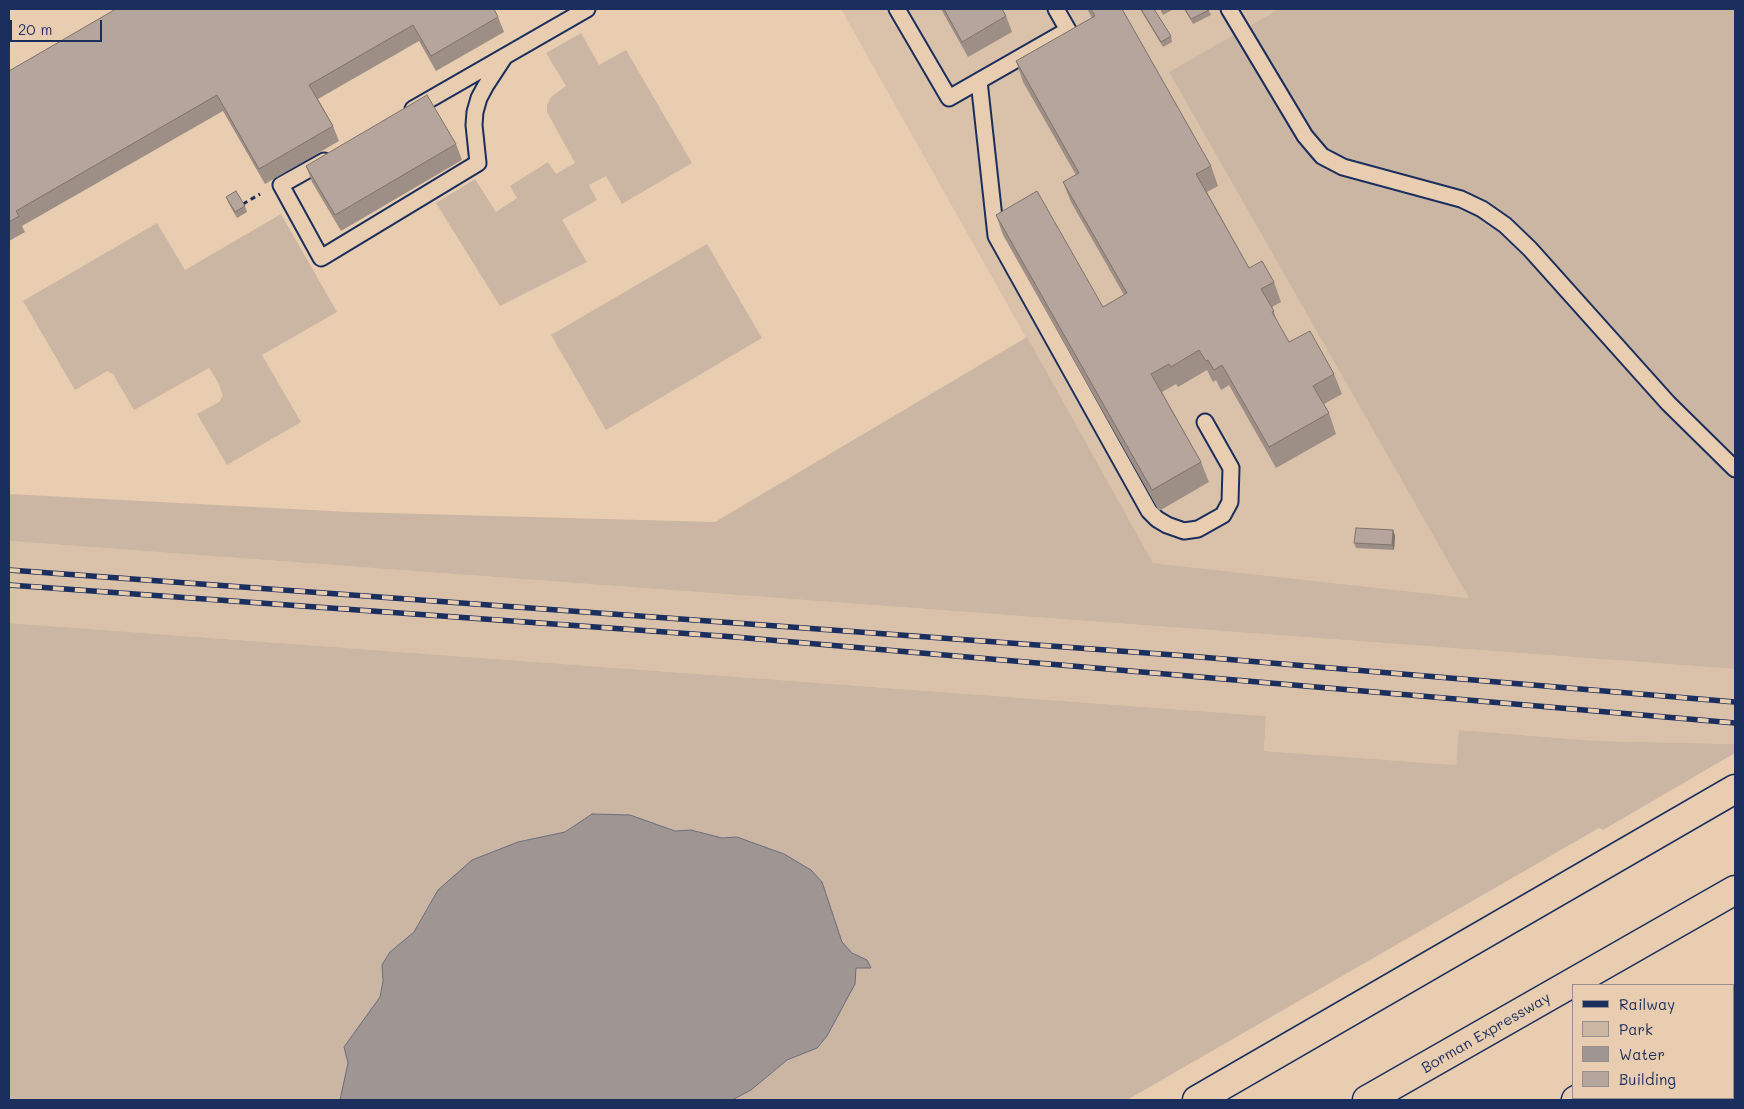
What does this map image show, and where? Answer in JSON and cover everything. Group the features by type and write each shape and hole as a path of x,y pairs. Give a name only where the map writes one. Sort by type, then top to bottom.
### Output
{"highway":[{"path":"1197,1100 1735,789"},
{"name":"Borman Expressway","path":"1367,1100 1735,890"}],"lane":[{"path":"402,116 587,9"},
{"path":"897,9 948,98 1068,30 1056,9"},
{"path":"1229,9 1305,136 1322,156 1343,167 1461,198 1482,209 1505,226 1530,249 1668,404 1735,468"},
{"path":"333,156 281,185 321,258 478,163 474,125 475,112 479,98 505,56"},
{"path":"979,81 996,236 1150,511 1156,519 1184,531 1198,529 1223,515 1230,502 1232,468 1205,422"}],"shaded area":[{"path":"841,9 1279,9 1170,72 1470,598 1153,563"},
{"path":"9,541 1735,669 1735,744 1598,741 1460,730 1456,765 1264,751 1266,716 9,623"}],"green space":[{"path":"1279,9 1735,9 1735,669 9,541 9,494 349,512 715,522 1027,337 1153,563 1469,598 1169,72"},
{"path":"581,33 599,65 626,50 692,163 622,204 606,176 589,185 597,200 562,220 587,262 500,306 436,203 475,179 496,212 517,198 510,186 548,162 556,174 575,163 547,112 547,105 551,97 566,86 546,53"},
{"path":"281,214 337,312 262,355 301,422 227,465 197,414 219,402 223,396 218,382 209,368 134,410 113,374 107,371 75,390 23,301 157,223 185,270"},
{"path":"707,244 762,338 606,430 551,335"},
{"path":"9,623 1266,716 1264,751 1456,765 1459,730 1598,741 1735,744 1735,753 1603,830 1599,828 1127,1100 732,1100 751,1090 787,1060 817,1048 856,968 870,968 867,960 852,953 842,942 822,882 811,870 784,854 738,837 722,838 691,830 675,831 630,815 592,814 565,832 518,842 438,890 414,932 390,952 382,965 383,980 380,997 344,1047 348,1063 340,1100 9,1100"}],"water":[{"path":"592,814 630,815 675,831 691,830 722,838 737,837 784,854 811,870 822,882 842,942 852,953 867,960 871,968 856,968 855,984 827,1036 817,1048 787,1060 751,1090 732,1100 340,1100 348,1063 344,1047 380,997 383,981 382,965 390,952 414,932 438,890 472,860 518,842 565,832"}],"building":[{"path":"116,9 494,9 498,17 431,56 413,25 309,85 333,126 259,169 217,95 16,211 19,216 9,222 9,71"},
{"path":"944,9 1002,9 1006,16 962,42"},
{"path":"1091,9 1122,9 1211,166 1196,174 1249,268 1262,261 1274,282 1261,289 1289,342 1310,331 1334,374 1313,386 1329,413 1269,447 1222,365 1214,370 1199,350 1171,367 1169,364 1151,374 1201,462 1152,490 996,215 1037,191 1103,307 1127,293 1063,182 1079,173 1016,61 1095,16"},
{"path":"1141,9 1154,9 1171,36 1161,42"},
{"path":"1185,9 1208,9 1209,10 1191,19"},
{"path":"427,95 456,144 335,215 306,166"},
{"path":"236,191 245,206 235,212 226,197"},
{"path":"1356,528 1393,530 1392,545 1354,543"}],"railway":[{"path":"9,570 1188,656 1735,702"},
{"path":"9,585 735,637 1735,723"}]}
